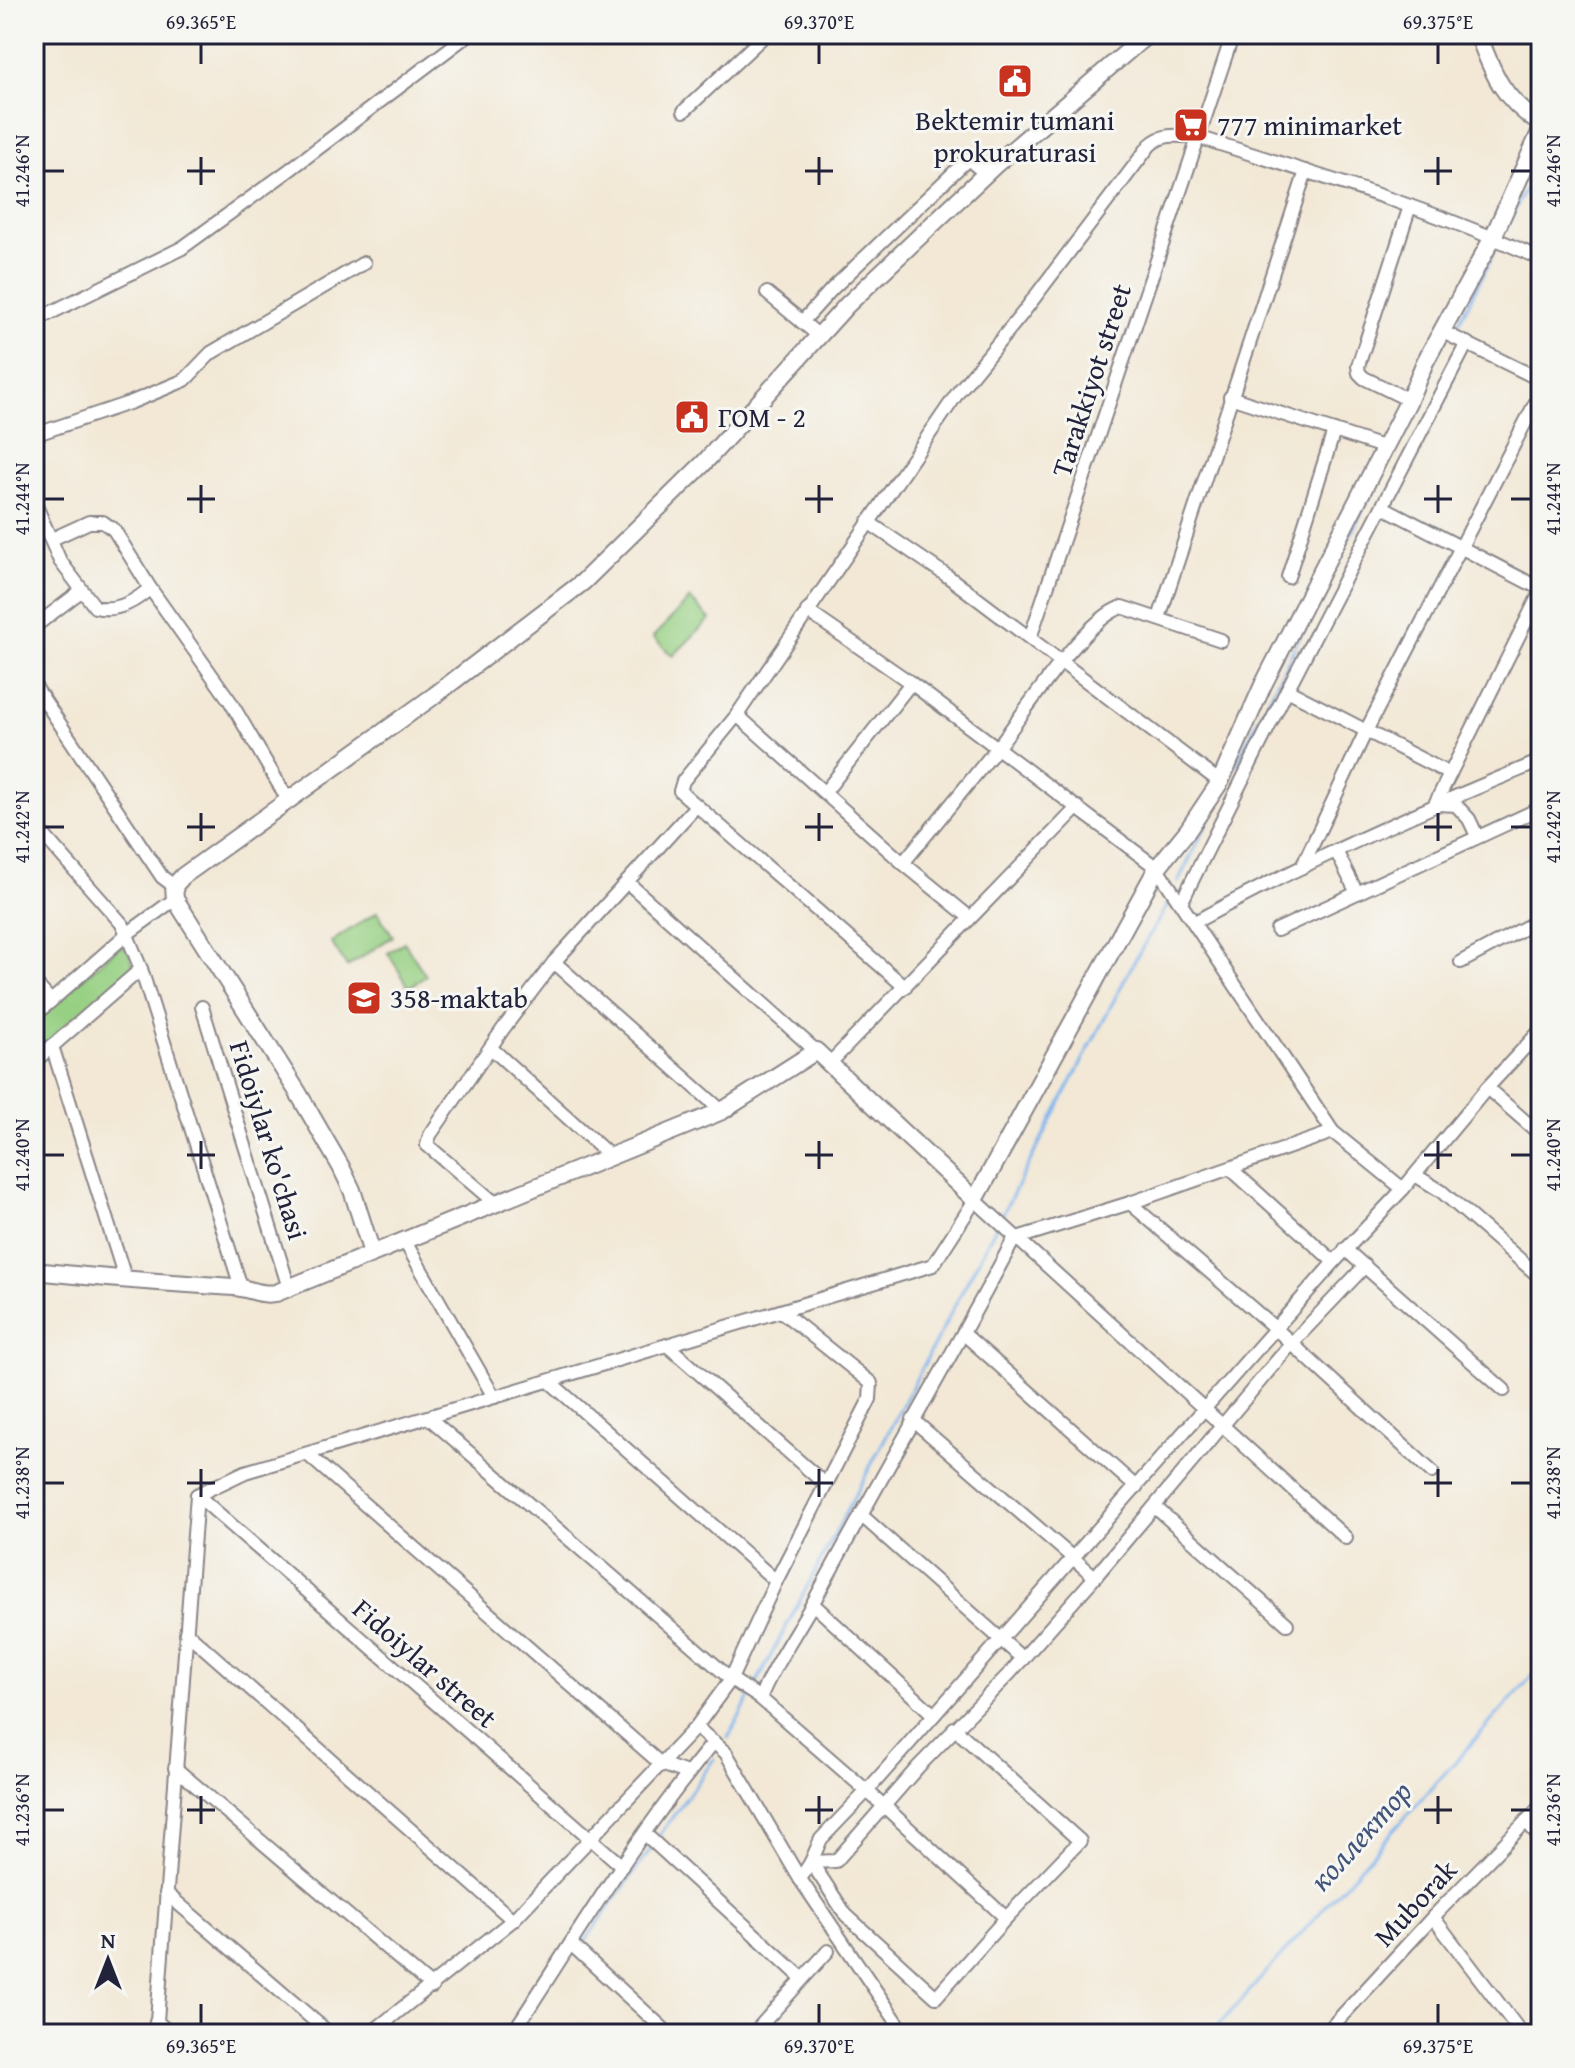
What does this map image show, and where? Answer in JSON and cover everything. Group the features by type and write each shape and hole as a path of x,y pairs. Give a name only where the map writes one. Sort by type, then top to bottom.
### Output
{"street":[{"path":"34,321 182,248 469,34"},
{"path":"684,111 766,34"},
{"path":"34,1016 174,892 288,800 447,685 601,565 711,456 818,335 986,174 1148,34"},
{"name":"Tarakkiyot street","path":"1030,638 1233,34"},
{"path":"171,2034 156,2028 197,1495 245,1472 933,1265 975,1200 1157,868 1188,830 1220,782 1263,685 1409,400 1425,362 1500,240 1541,127 1503,91 1490,69 1478,34"},
{"path":"905,987 680,791 683,781 737,715 959,391 1022,314 1150,145 1158,137 1168,135 1198,137 1410,206 1541,259"},
{"path":"802,322 832,289 968,159 986,174"},
{"path":"1159,618 1306,171"},
{"path":"1409,400 1364,378 1358,366 1410,206"},
{"path":"34,435 185,380 211,353 364,263"},
{"path":"767,293 818,335"},
{"path":"1443,332 1541,380"},
{"path":"1181,903 1287,690 1467,343"},
{"path":"1302,867 1366,731 1541,392"},
{"path":"1230,397 1383,447"},
{"path":"1288,577 1334,431"},
{"path":"34,501 60,561 95,607 111,611 140,597 150,588"},
{"path":"1383,507 1541,590 1435,804"},
{"path":"52,539 89,522 103,522 114,530 150,588 230,701 288,800"},
{"path":"868,522 946,575 1220,782"},
{"path":"34,627 81,591"},
{"path":"903,863 996,749 1061,662 1105,616 1122,607 1221,640"},
{"path":"807,611 911,683 1157,868 1333,1132 1403,1189"},
{"path":"825,792 911,683"},
{"path":"34,685 174,892 297,1091 352,1190 372,1253"},
{"path":"1287,690 1450,774"},
{"path":"737,715 903,863 969,917"},
{"path":"1195,922 1435,804 1541,761"},
{"path":"1435,804 1456,805 1469,819 1477,836"},
{"path":"495,1203 427,1145 430,1135 554,962 696,806"},
{"path":"830,1063 1078,807"},
{"path":"1277,930 1541,808"},
{"path":"34,824 123,925 141,969 241,1287"},
{"path":"1336,851 1357,893"},
{"path":"627,882 830,1063 1014,1239 1346,1538"},
{"path":"1461,962 1541,919"},
{"path":"554,962 722,1111"},
{"path":"34,1062 141,969"},
{"path":"34,982 51,1001"},
{"name":"Fidoiylar ko'chasi","path":"202,1007 289,1288"},
{"path":"800,1879 821,1839 867,1791 1345,1249 1403,1189 1487,1088 1541,1030"},
{"path":"52,1046 126,1281"},
{"path":"491,1048 610,1156"},
{"path":"34,1271 126,1281 241,1287 264,1295 289,1288 722,1111 816,1051"},
{"path":"1487,1088 1541,1135"},
{"path":"760,1698 769,1675 813,1604 1014,1239 1130,1203 1333,1132"},
{"path":"1231,1169 1334,1262"},
{"path":"1415,1175 1441,1191 1541,1278"},
{"path":"1130,1203 1276,1329 1432,1472"},
{"path":"404,1240 494,1397"},
{"path":"1345,1249 1504,1390"},
{"path":"811,1862 836,1861 954,1728 1023,1659 1291,1344 1365,1266"},
{"path":"370,2034 513,1920 696,1727 731,1679 776,1581 870,1399 871,1383 781,1311"},
{"path":"964,1334 1136,1487"},
{"path":"667,1345 825,1484"},
{"path":"549,1381 776,1581"},
{"path":"428,1417 731,1679 760,1698 1006,1918"},
{"path":"913,1420 1095,1577"},
{"path":"307,1454 661,1764 687,1773"},
{"name":"Fidoiylar street","path":"197,1495 622,1866"},
{"path":"1155,1507 1287,1624"},
{"path":"861,1515 1023,1659"},
{"path":"813,1604 934,1715"},
{"path":"186,1632 513,1920"},
{"path":"696,1727 726,1753 800,1879 905,2034"},
{"path":"811,1862 846,1915 936,1997 1080,1841 954,1728"},
{"path":"512,2034 622,1866 687,1773 714,1742"},
{"path":"175,1768 432,1987"},
{"name":"Muborak","path":"1325,2034 1541,1806"},
{"path":"1526,1821 1541,1839"},
{"path":"645,1834 802,1978"},
{"path":"166,1893 330,2034"},
{"path":"1433,1917 1522,2034"},
{"path":"571,1944 669,2034"},
{"path":"753,2034 828,1951"}],"green space":[{"path":"690,599 710,619 673,656 653,637"},
{"path":"377,912 393,936 347,967 331,942"},
{"path":"404,942 426,976 409,987 388,953"},
{"path":"126,946 135,969 34,1057 34,1021 117,948"}],"waterway":[{"path":"1505,230 1541,158"},
{"path":"1456,328 1493,254"},
{"path":"1236,765 1427,381"},
{"path":"1178,882 1224,789"},
{"path":"1001,1217 1135,960 1171,899"},
{"path":"754,1688 998,1223"},
{"name":"коллектор","path":"1211,2034 1541,1666"},
{"path":"728,1738 751,1695"},
{"path":"659,1836 714,1759"},
{"path":"581,1947 650,1850"}],"place":[{"name":"Bektemir tumani prokuraturasi","path":"1015,81"},
{"name":"777 minimarket","path":"1191,125"},
{"name":"ГОМ - 2","path":"692,417"},
{"name":"358-maktab","path":"364,998"}]}
